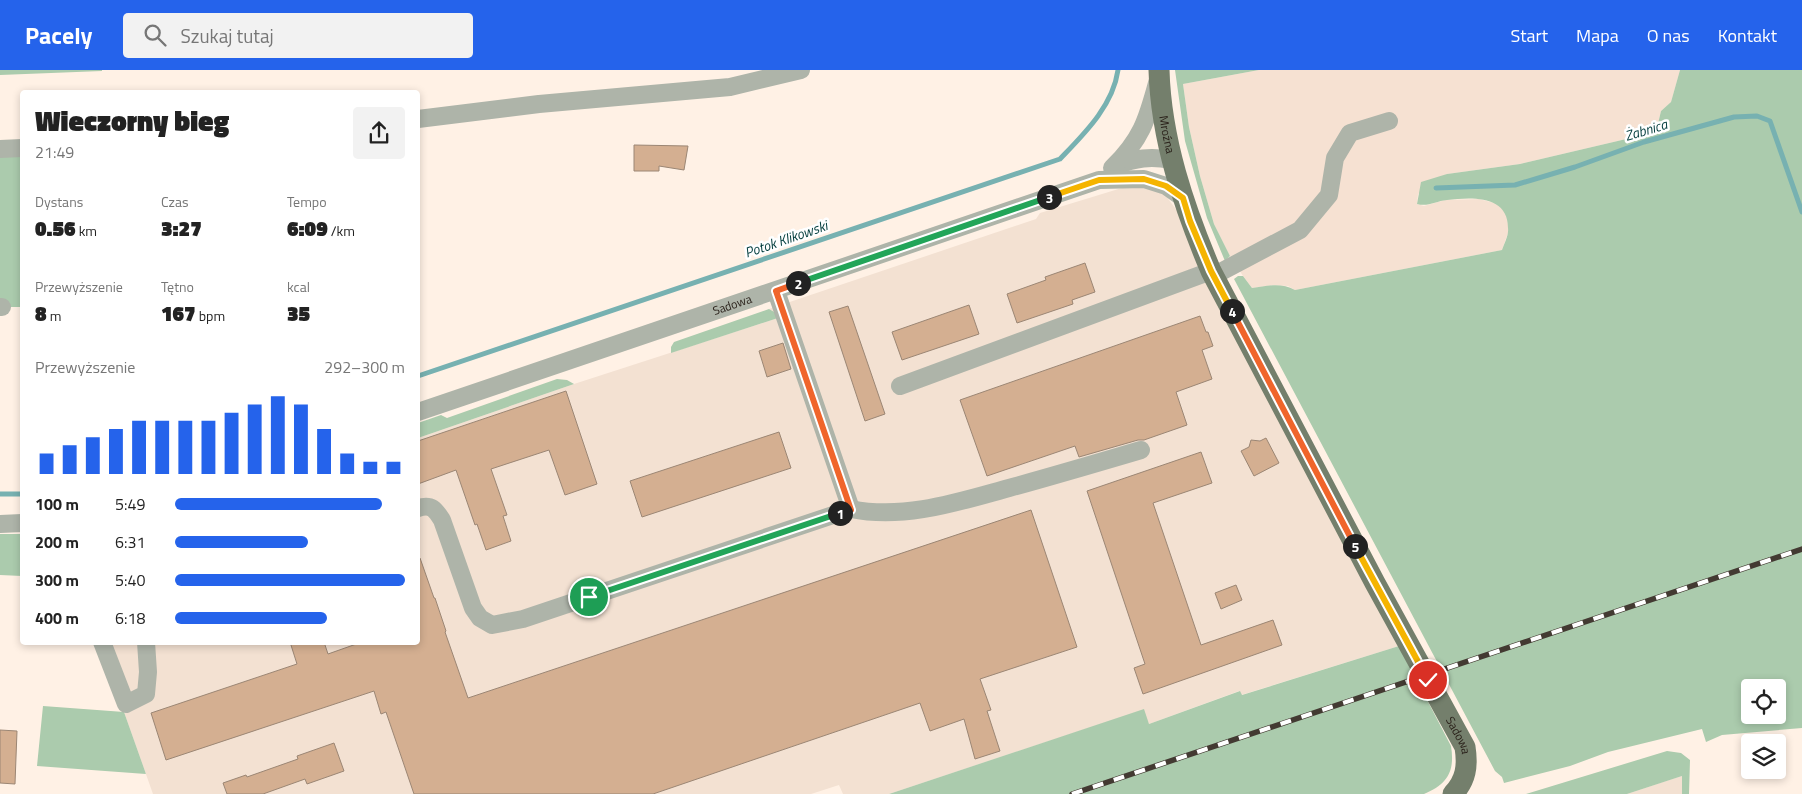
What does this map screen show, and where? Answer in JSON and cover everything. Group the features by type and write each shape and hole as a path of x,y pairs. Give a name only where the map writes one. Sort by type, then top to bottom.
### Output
{"main road":[{"name":"Mroźna","path":"1159,72 1171,160 1183,198"},
{"name":"Sadowa","path":"1183,198 1190,221 1212,274 1465,747 1467,762 1461,791"}],"street":[{"path":"420,119 539,104 730,87 801,70"},
{"path":"1099,180 1124,156 1137,139 1148,118 1159,72"},
{"path":"900,386 1212,274 1300,230 1329,195 1335,158 1350,133 1389,121"},
{"path":"0,149 20,148"},
{"path":"1112,168 1133,159 1159,157 1171,160"},
{"path":"1144,179 1162,169 1171,160"},
{"name":"Sadowa","path":"420,411 1099,180 1144,179 1166,186 1183,198"},
{"path":"776,291 851,510"},
{"path":"420,508 429,507 435,509 442,520 473,608 480,618 492,625 523,619 851,510 870,513 910,511 960,502 1141,450"},
{"path":"0,524 20,523"},
{"path":"103,645 126,704 146,694 148,672 146,645"}],"shaded area":[{"path":"1259,70 1680,70 1671,102 1661,111 1656,132 1520,164 1447,174 1418,194 1417,204 1424,206 1445,200 1479,199 1498,204 1506,213 1509,230 1502,250 1295,290 1288,286 1273,285 1252,288 1243,276 1230,256 1214,224 1200,176 1189,127 1183,84"},
{"path":"1125,187 1152,188 1166,196 1178,212 1399,646 1241,695 1239,691 1149,724 1143,710 889,794 843,794 839,785 811,794 153,794 124,712 107,645 420,645 420,437 574,384 778,318 776,313 769,309 1036,219 1040,213"},
{"path":"1682,776 1682,794 1627,794 1660,783"}],"green space":[{"path":"0,70 102,70 102,71 0,75"},
{"path":"1175,70 1259,70 1183,84 1189,127 1200,176 1214,224 1230,256 1225,261 1207,218 1185,141"},
{"path":"1680,70 1802,70 1802,728 1722,735 1706,742 1702,729 1608,752 1570,766 1504,783 1502,777 1495,771 1234,279 1238,276 1243,276 1252,288 1279,285 1295,290 1502,250 1508,231 1506,217 1502,209 1487,200 1467,198 1425,205 1417,204 1421,182 1447,174 1520,164 1656,132 1661,111 1671,102"},
{"path":"20,148 20,307 0,307 0,149"},
{"path":"769,309 776,313 778,318 671,353 671,347 674,342"},
{"path":"557,379 567,380 574,384 420,437 420,422 441,415 447,418"},
{"path":"0,534 20,534 20,576 0,575"},
{"path":"1399,646 1451,746 1452,763 1448,776 1439,786 1424,794 889,794 1144,709 1149,724 1240,691 1242,695"},
{"path":"43,706 124,712 146,774 37,766"},
{"path":"1667,751 1681,753 1690,760 1689,794 1682,794 1682,776 1627,794 1526,794"}],"building":[{"path":"634,145 688,146 684,170 659,166 659,171 634,171"},
{"path":"1085,263 1095,292 1072,300 1073,304 1017,323 1007,294 1046,280 1045,277"},
{"path":"969,305 979,334 902,360 892,332"},
{"path":"848,306 885,414 865,421 829,312"},
{"path":"1200,316 1213,346 1202,350 1212,379 1176,392 1187,425 1144,440 1138,440 1079,457 1075,446 987,476 960,400"},
{"path":"783,343 791,369 767,377 759,351"},
{"path":"566,391 597,484 565,495 549,450 491,469 507,515 503,516 511,541 486,550 477,524 475,525 456,470 420,483 420,440"},
{"path":"779,432 791,468 642,517 630,481"},
{"path":"1266,438 1279,463 1254,476 1241,451 1249,447 1251,440 1260,441"},
{"path":"1201,452 1212,483 1153,503 1201,645 1273,620 1282,645 1143,694 1134,668 1145,664 1087,491"},
{"path":"1031,510 1077,647 980,679 991,710 987,711 1000,751 975,759 964,719 930,731 920,703 653,794 414,794 386,712 381,714 374,691 166,760 151,713 297,664 291,645 325,645 328,654 354,645 420,645 420,558 468,698"},
{"path":"1236,585 1242,600 1221,609 1215,593"},
{"path":"0,730 17,731 15,784 0,783"},
{"path":"334,743 344,771 307,784 305,779 263,794 227,794 223,783 246,775 247,777 298,759 297,756"}],"waterway":[{"name":"Potok Klikowski","path":"420,375 1060,159 1088,129 1104,107 1115,83 1118,70"},
{"name":"Żabnica","path":"1436,188 1515,185 1575,167 1644,142 1734,117 1757,116 1770,121 1802,212"},
{"name":"Potok Klikowski","path":"0,494 20,494"}],"railway":[{"path":"1072,794 1802,549"}],"route":[{"path":"589,597 851,510 776,291 1099,180 1144,179 1166,186 1183,198 1190,221 1211,271 1428,680"}]}
